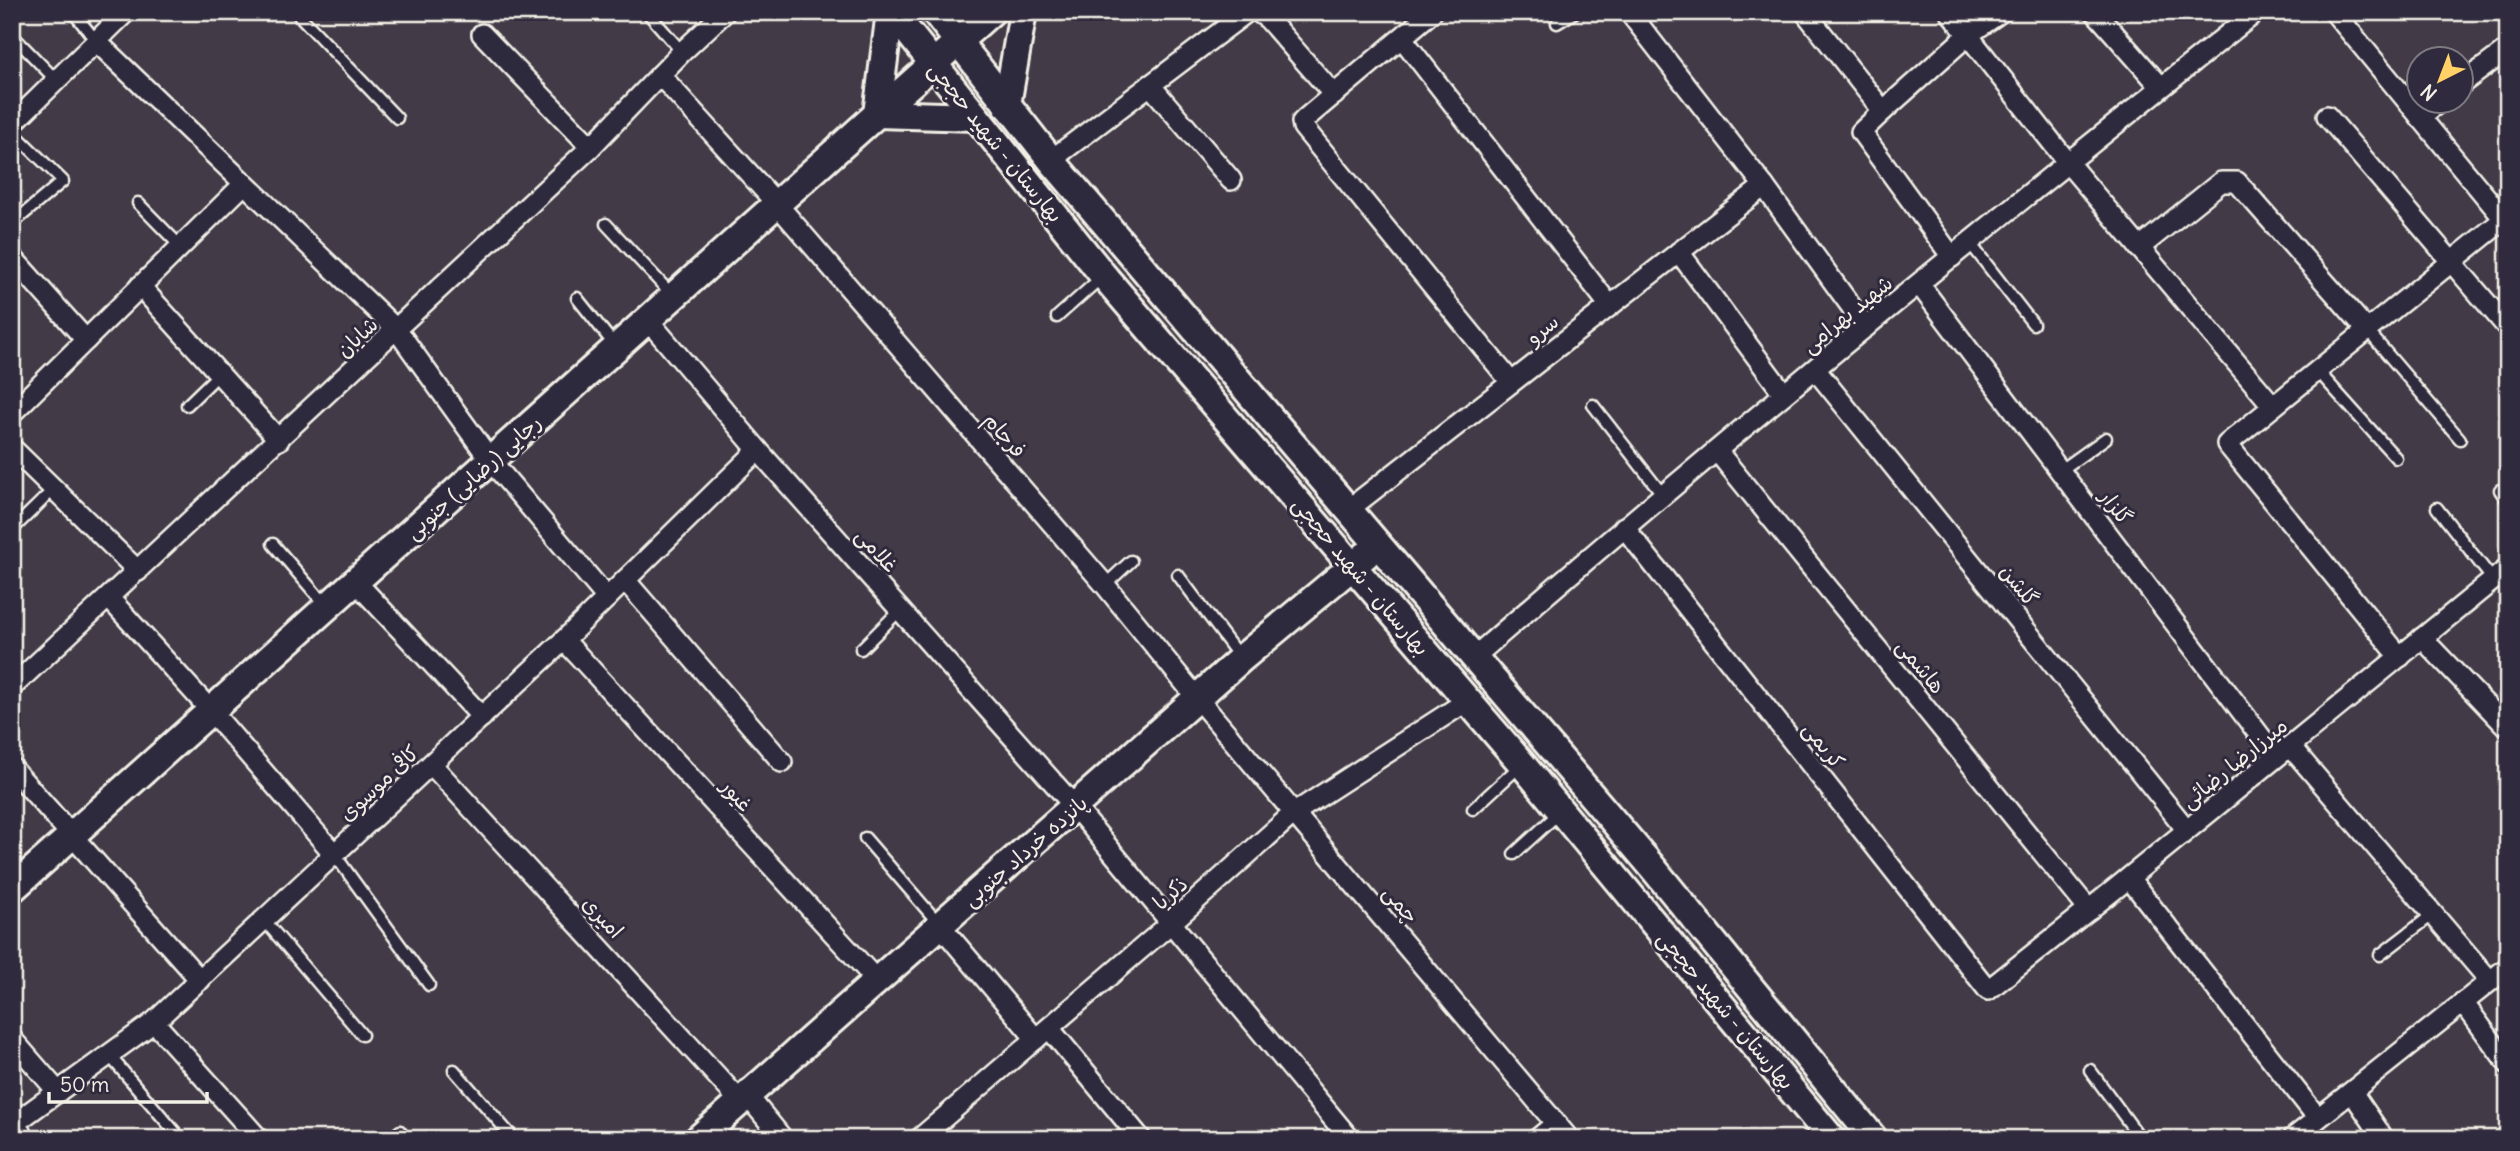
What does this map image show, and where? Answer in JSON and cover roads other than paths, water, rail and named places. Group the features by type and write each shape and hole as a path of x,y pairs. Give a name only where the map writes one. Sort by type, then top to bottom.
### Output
{"main road":[{"name":"بهارستان - شهید حججی","path":"891,12 1103,275 1522,764 1832,1139"},
{"path":"891,12 877,114 975,117"},
{"name":"بهارستان - شهید حججی","path":"935,12 1048,155 1648,863 1874,1139"},
{"name":"رجایی (رضایی) جنوبی","path":"12,889 991,12"},
{"path":"1007,104 1023,12"},
{"path":"1018,170 1021,161 1035,150 1048,155"},
{"name":"پانزده خرداد جنوبی","path":"698,1139 1241,659 1379,545"}],"street":[{"path":"12,124 126,12"},
{"name":"شایان","path":"12,687 592,147 682,52 725,12"},
{"path":"1048,155 1150,85 1247,12"},
{"path":"1258,12 1268,19 1334,95"},
{"path":"1432,12 1302,122 1303,127 1511,382"},
{"path":"1629,12 1764,186 1866,327"},
{"path":"1805,12 1883,111"},
{"path":"1950,12 2068,163 2273,406"},
{"path":"1952,257 1861,132 1968,35 2001,12"},
{"path":"2095,12 2161,88"},
{"path":"2334,12 2506,218 2227,444 2400,657"},
{"name":"شهید بهرامی","path":"1473,658 1624,527 2161,88 2243,16"},
{"path":"482,34 592,147"},
{"path":"1402,38 1610,306"},
{"path":"97,42 397,330 491,461 607,598"},
{"path":"2474,74 2508,49"},
{"name":"فرجام","path":"660,75 776,204 1105,585 1197,698"},
{"path":"1150,85 1231,180"},
{"path":"2327,116 2508,328"},
{"path":"2139,247 2221,182 2237,183 2367,330"},
{"path":"12,412 244,184"},
{"name":"سرو","path":"1349,509 1764,186"},
{"path":"1679,252 1784,394"},
{"path":"12,257 86,340"},
{"name":"گلزار","path":"1919,284 2060,471 2283,752 2490,981"},
{"path":"140,286 279,440"},
{"name":"غلامی","path":"648,320 758,450 1075,807 1350,1139"},
{"name":"گلشن","path":"1815,369 2187,830"},
{"path":"12,448 138,571"},
{"name":"کافی موسوی","path":"17,1129 58,1092 154,1022 200,980 482,718 758,450"},
{"name":"هاشمی","path":"1717,451 2090,910"},
{"name":"کریمی","path":"1624,527 1988,990"},
{"name":"میرزارضا رضائی","path":"1988,990 2090,910 2500,574"},
{"path":"625,580 782,762"},
{"path":"356,582 482,718"},
{"path":"109,598 335,855"},
{"path":"2422,638 2508,728"},
{"name":"غیور","path":"564,640 877,981"},
{"name":"چمی","path":"1197,698 1569,1139"},
{"name":"ذکریا","path":"931,1135 1042,1033 1294,813 1467,701"},
{"name":"امیری","path":"432,765 783,1139"},
{"path":"12,768 200,980"},
{"path":"2129,878 2317,1116"},
{"path":"940,925 1141,1139"},
{"path":"2292,1139 2317,1116 2352,1092 2508,967"},
{"path":"2463,1002 2508,1065"},
{"path":"154,1022 259,1139"},
{"path":"12,1039 58,1092"},
{"path":"2352,1092 2384,1139"}],"lane":[{"path":"73,12 97,42"},
{"path":"296,12 397,118"},
{"path":"647,12 682,52"},
{"path":"1557,23 1575,12"},
{"path":"12,35 57,81"},
{"path":"12,131 63,181 12,224"},
{"path":"138,204 181,247"},
{"path":"606,224 673,297"},
{"path":"1970,243 2033,324"},
{"path":"1057,317 1103,275"},
{"path":"577,298 617,348"},
{"path":"2367,330 2460,439"},
{"path":"2317,370 2396,458"},
{"path":"187,405 219,374"},
{"path":"1593,405 1663,495"},
{"path":"2060,471 2106,438"},
{"path":"12,530 54,489"},
{"path":"2500,490 2508,502"},
{"path":"2437,508 2500,574"},
{"path":"273,544 328,608"},
{"path":"1105,585 1131,561"},
{"path":"1178,575 1241,659"},
{"path":"860,649 900,610"},
{"path":"1474,809 1522,764"},
{"path":"1514,854 1561,812"},
{"path":"865,838 940,925"},
{"path":"335,855 429,985"},
{"path":"2380,955 2432,915"},
{"path":"265,920 362,1035"},
{"path":"110,1055 181,1139"},
{"path":"454,1070 514,1139"},
{"path":"2090,1070 2141,1139"},
{"path":"1530,1139 1554,1119"},
{"path":"390,1139 400,1131"}]}
